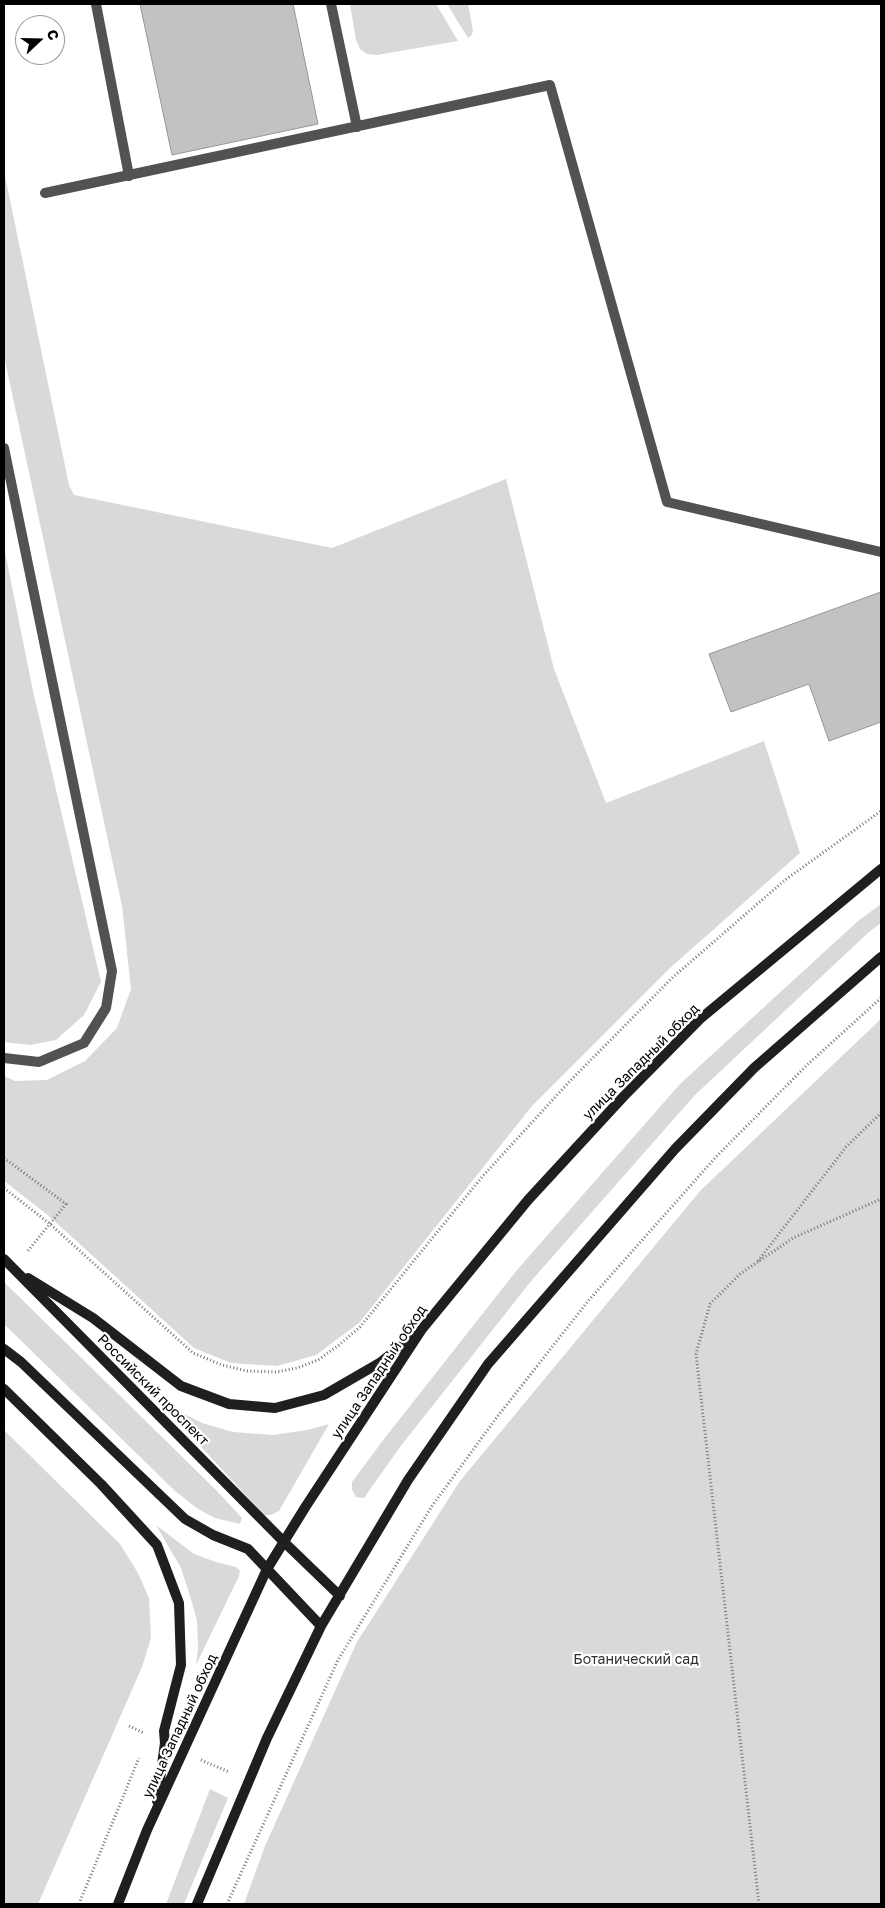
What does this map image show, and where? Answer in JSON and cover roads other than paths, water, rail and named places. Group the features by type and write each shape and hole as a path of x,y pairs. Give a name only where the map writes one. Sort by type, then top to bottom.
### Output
{"main road":[{"name":"улица Западный обход","path":"118,1904 156,1811 267,1569 283,1541 422,1329 528,1200 623,1097 694,1025 881,869"},
{"path":"197,1904 266,1738 322,1626 408,1480 488,1364 675,1149 754,1068 881,957"},
{"name":"Российский проспект","path":"4,1259 283,1541 340,1596"},
{"path":"14,1269 93,1318 182,1386 229,1404 275,1408 324,1395 381,1362 422,1329"},
{"path":"4,1349 185,1519 213,1535 248,1549 322,1626"},
{"path":"4,1389 101,1484 157,1545 179,1603 181,1665 164,1731 156,1811"}],"street":[{"path":"96,4 129,176"},
{"path":"331,4 357,127"},
{"path":"45,193 550,85 667,502 881,552"},
{"path":"4,448 112,971 106,1008 84,1043 38,1062 4,1058"}],"park label":[{"name":"Ботанический сад","path":"636,1660"}]}
